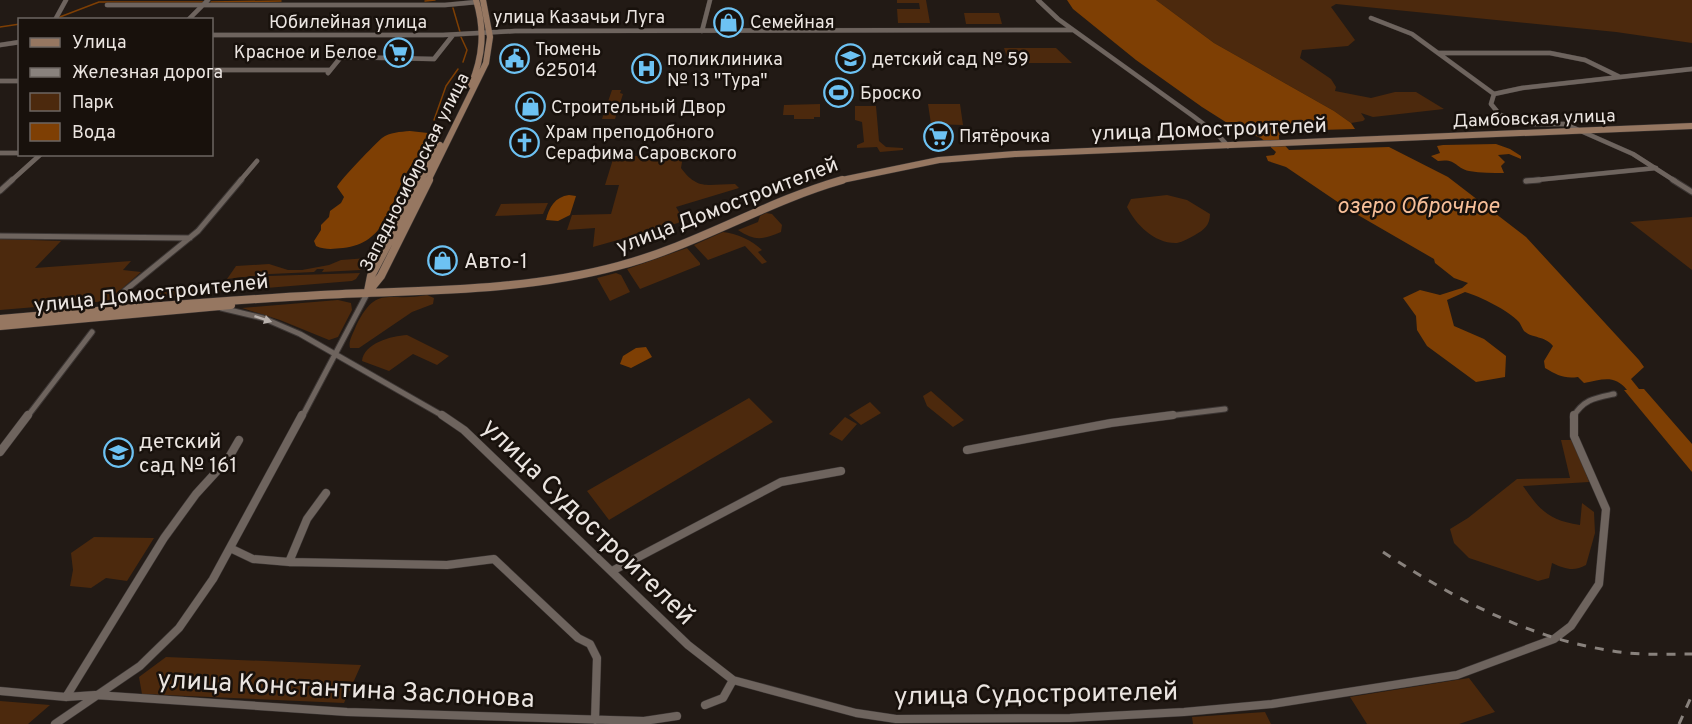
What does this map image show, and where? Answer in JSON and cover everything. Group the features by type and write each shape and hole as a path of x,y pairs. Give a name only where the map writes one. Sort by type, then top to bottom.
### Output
{"main road":[{"name":"Западносибирская улица","path":"368,292 371,276 472,83 489,31 479,1"},
{"name":"Дамбовская улица","path":"1378,140 1692,126"},
{"name":"улица Домостроителей","path":"0,319 109,309 306,296 517,285 598,271 667,249 816,187 908,164 1003,155 1378,140"},
{"name":"улица Домостроителей","path":"0,326 206,308 306,296"}],"street":[{"path":"56,18 66,0"},
{"path":"190,18 208,0"},
{"path":"703,30 710,0"},
{"path":"1038,0 1070,28 1208,127 1228,146"},
{"path":"107,6 445,5 479,1"},
{"path":"1371,18 1412,34 1494,94 1620,76 1692,69"},
{"name":"улица Казачьи Луга","path":"489,31 1070,28"},
{"name":"Юбилейная улица","path":"213,35 453,35 489,31"},
{"path":"213,70 329,71 341,57 434,59 453,35"},
{"path":"0,45 18,42"},
{"path":"1439,53 1533,51 1569,54 1620,76"},
{"path":"0,81 18,81"},
{"path":"1494,94 1491,104 1500,115 1531,124 1565,123 1578,131 1623,149 1657,168 1692,192"},
{"path":"0,153 18,153"},
{"path":"0,191 39,156"},
{"path":"103,317 122,293 191,238 257,161"},
{"path":"1526,181 1657,168"},
{"path":"0,236 191,238"},
{"path":"56,724 95,695 133,673 166,643 196,606 337,353 368,292"},
{"name":"улица Судостроителей","path":"206,308 229,309 299,331 441,413 464,430 688,645 733,680 856,713 896,719 1070,718 1272,704 1457,675 1554,639 1571,626 1599,584 1606,509 1574,436 1573,417 1580,405 1595,398 1614,394"},
{"path":"0,452 92,332"},
{"path":"968,450 1111,423 1225,409"},
{"path":"66,697 164,538 196,494 228,459 239,440"},
{"path":"612,571 780,482 841,471"},
{"path":"289,562 307,519 326,493"},
{"path":"230,548 252,560 289,562 447,565 494,559 578,638 590,644 597,658 595,720"},
{"path":"705,705 723,698 733,680"},
{"path":"0,691 66,697 95,695"},
{"name":"улица Константина Заслонова","path":"95,695 346,712 644,721 676,716"}],"green space":[{"path":"897,0 926,0 930,23 898,23 897,9 920,9 919,3 897,3"},
{"path":"1156,0 1692,0 1692,43 1616,32 1336,4 1331,7 1355,40 1348,46 1302,50 1300,58 1331,79 1336,87 1335,91 1371,98 1395,92 1416,92 1444,109 1373,117 1361,113 1365,119 1363,121 1351,123 1214,43"},
{"path":"964,13 999,13 1002,24 966,24"},
{"path":"1004,48 1056,48 1072,63 1009,63"},
{"path":"612,90 621,90 620,93 623,94 615,119 602,119"},
{"path":"820,104 820,117 814,117 814,119 794,119 794,115 783,115 784,105"},
{"path":"928,104 960,104 963,125 931,124"},
{"path":"855,106 876,106 879,141 886,147 903,148 903,150 880,152 877,147 857,148 857,145 864,142 862,122 855,120"},
{"path":"614,156 683,156 681,168 698,183 704,185 735,184 739,188 676,207 683,219 678,223 593,247 595,228 567,230 572,215 611,214 619,185 605,185"},
{"path":"1167,195 1187,200 1210,214 1206,227 1184,241 1177,243 1161,240 1141,227 1127,207 1131,199"},
{"path":"548,203 543,214 495,216 501,204"},
{"path":"766,213 772,214 782,225 781,232 759,238 738,230 758,222 760,216"},
{"path":"1692,217 1692,270 1630,222"},
{"path":"723,232 739,236 754,244 762,250 758,252 767,262 762,264 745,246 708,260 694,245"},
{"path":"0,239 61,241 35,268 131,261 123,270 141,272 108,301 0,310"},
{"path":"687,248 700,265 640,289 627,269"},
{"path":"368,258 361,270 322,272 324,269 317,269 314,272 227,279 236,266 269,264 288,270 302,270 329,265 341,260"},
{"path":"360,273 352,281 216,292 224,282 269,276"},
{"path":"616,273 621,275 630,292 610,301 597,278"},
{"path":"215,283 208,293 127,300 130,293"},
{"path":"427,295 434,298 433,304 412,312 359,348 350,348 350,340 363,313 377,299"},
{"path":"338,300 351,303 352,310 338,337 329,340 280,320 242,308"},
{"path":"407,335 449,356 437,365 413,354 389,371 362,361 368,349 373,345 386,339"},
{"path":"931,391 964,420 953,427 927,406 923,396"},
{"path":"749,398 773,422 609,520 587,491"},
{"path":"870,402 881,413 861,425 849,415"},
{"path":"845,417 857,424 842,441 829,434"},
{"path":"1561,440 1571,440 1577,447 1589,482 1523,486 1546,513 1560,520 1580,525 1582,503 1594,512 1595,533 1586,565 1569,569 1552,563 1549,578 1538,581 1469,558 1454,543 1450,529 1468,518 1517,479 1570,478"},
{"path":"94,537 154,538 127,581 106,578 91,588 70,586 73,570 71,553"},
{"path":"166,657 361,665 344,703 142,694 139,677"},
{"path":"1469,678 1495,712 1459,724 1367,724 1350,697"},
{"path":"0,701 50,705 28,724 0,724"},
{"path":"1265,712 1271,724 1193,724 1192,717"}],"water":[{"name":"озеро Оброчное","path":"1067,0 1156,0 1214,43 1334,111 1351,123 1355,129 1284,131 1279,135 1279,139 1289,150 1389,147 1448,177 1526,237 1639,360 1644,367 1631,379 1639,389 1644,389 1692,444 1692,472 1622,385 1607,379 1584,383 1578,377 1553,373 1545,368 1544,361 1553,346 1546,340 1524,331 1514,317 1486,301 1465,292 1447,300 1454,326 1484,339 1506,356 1505,377 1476,382 1427,346 1417,330 1416,316 1403,298 1420,290 1440,295 1462,288 1468,283 1454,278 1435,263 1434,259 1351,211 1286,167 1268,161 1266,156 1274,155 1276,152 1261,138 1232,126 1202,107 1136,60 1073,9"},
{"path":"410,131 428,133 427,144 407,172 378,230 358,245 332,249 316,246 314,241 321,230 321,225 329,217 330,211 341,203 344,197 337,187 340,183 382,138 392,133"},
{"path":"1496,144 1521,156 1521,159 1509,154 1498,155 1505,162 1501,166 1504,173 1469,171 1452,162 1438,161 1431,156 1440,153 1437,146"},
{"path":"569,195 576,196 570,215 558,221 546,220 553,203"},
{"path":"646,347 652,357 631,368 620,364 623,356 636,348"}],"waterway":[{"path":"425,1 435,0"},
{"path":"211,2 281,1"},
{"path":"57,18 99,2 204,2"},
{"path":"453,8 460,32"},
{"path":"0,27 18,24"},
{"path":"461,37 467,50 463,62"},
{"path":"434,120 446,86 458,69"}],"railway":[{"path":"1383,552 1469,603 1530,630 1594,648 1628,653 1692,654"},
{"path":"1679,724 1692,695"}],"place":[{"name":"Семейная","path":"729,22"},
{"name":"Красное и Белое","path":"398,52"},
{"name":"Тюмень 625014","path":"514,59"},
{"name":"детский сад № 59","path":"851,59"},
{"name":"поликлиника № 13 \"Тура\"","path":"646,69"},
{"name":"Броско","path":"839,93"},
{"name":"Строительный Двор","path":"530,107"},
{"name":"Пятёрочка","path":"938,136"},
{"name":"Храм преподобного Серафима Саровского","path":"524,142"},
{"name":"Авто-1","path":"443,261"},
{"name":"детский сад № 161","path":"118,453"}]}
